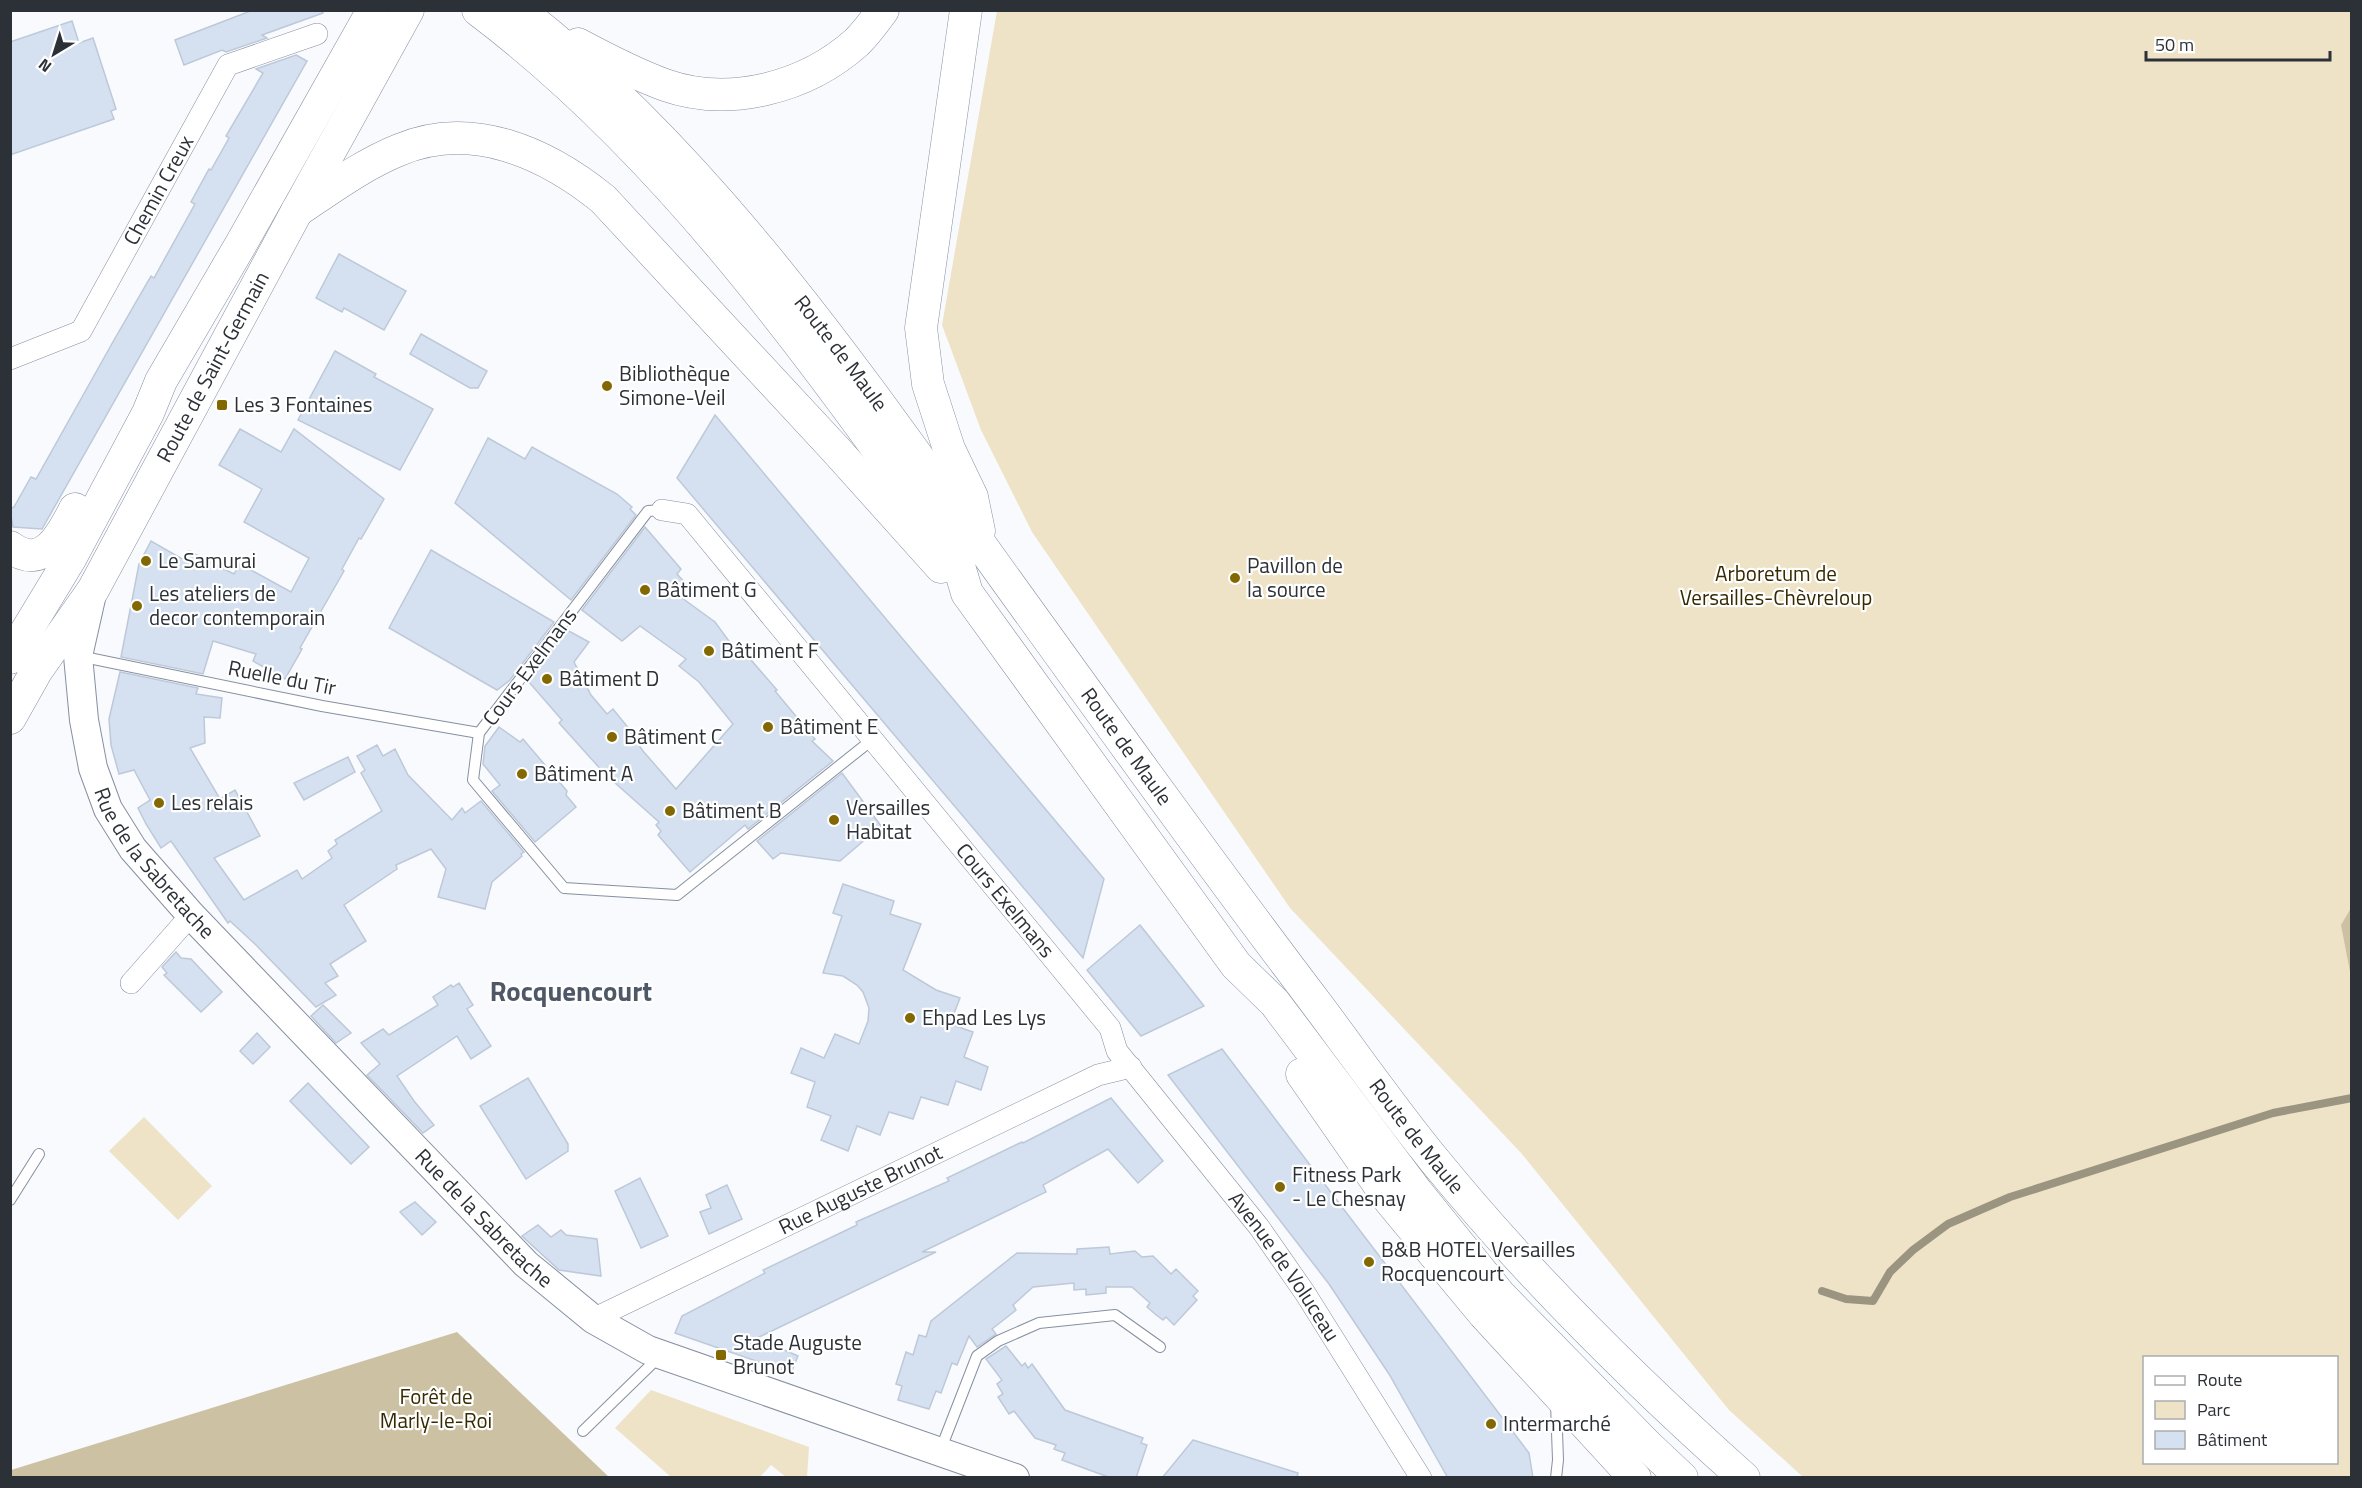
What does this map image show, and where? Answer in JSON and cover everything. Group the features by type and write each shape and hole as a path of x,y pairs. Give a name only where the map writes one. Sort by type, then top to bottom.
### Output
{"main road":[{"name":"Route de Maule","path":"478,10 576,93 645,162 723,247 784,322 957,559 967,593 1236,965 1275,1003 1417,1192 1500,1295 1559,1376 1647,1446 1682,1478"},
{"path":"525,15 614,63 667,86 712,94 751,92 789,84 823,67 857,41 883,10"},
{"path":"966,10 921,328 928,384 949,449 972,497 983,548"},
{"name":"Route de Saint-Germain","path":"10,658 70,559 148,413 161,381 242,244 373,11"},
{"name":"Route de Maule","path":"525,15 592,72 662,142 745,232 878,402 1193,840 1434,1160 1516,1254 1652,1394 1744,1478"},
{"name":"Route de Saint-Germain","path":"10,718 37,669 93,590 402,20"},
{"path":"297,211 365,166 401,149 437,140 482,139 529,152 576,178 603,199 967,593"},
{"path":"10,547 30,554 42,553 59,540 132,403 161,381"},
{"path":"1559,1376 1635,1478"}],"street":[{"name":"Chemin Creux","path":"10,359 81,331 228,65 317,34"},
{"name":"Cours Exelmans","path":"662,510 687,514 1110,1028 1117,1051 1131,1067"},
{"name":"Rue de la Sabretache","path":"93,590 78,656 84,720 93,768 108,809 133,849 190,915 519,1256 593,1319 660,1356 1015,1478"},
{"path":"131,983 190,915"},
{"name":"Rue Auguste Brunot","path":"593,1319 1098,1075 1131,1067"},
{"name":"Avenue de Voluceau","path":"1131,1067 1259,1227 1305,1293 1421,1478"}],"lane":[{"name":"Cours Exelmans","path":"662,510 648,511 479,733 473,780 564,888 677,895 873,740"},
{"name":"Ruelle du Tir","path":"78,656 322,706 479,733"},
{"path":"10,1200 39,1154"},
{"path":"940,1451 977,1356 998,1341 1039,1323 1116,1314 1160,1347"},
{"path":"583,1431 660,1356"},
{"path":"1556,1478 1559,1376"}],"green space":[{"name":"Arboretum de Versailles-Chèvreloup","path":"997,11 2351,11 2351,1477 1803,1477 1729,1410 1522,1154 1290,908 1032,532 981,430 942,325"},
{"path":"2351,908 2351,977 2341,925"},
{"path":"144,1117 212,1186 178,1220 109,1151"},
{"name":"Forêt de Marly-le-Roi","path":"457,1332 609,1477 11,1477 11,1470"},
{"path":"651,1390 809,1447 807,1477 786,1477 771,1465 760,1477 671,1477 615,1428"}],"building":[{"path":"253,10 322,10 323,13 262,35 267,38 226,52 222,50 184,65 175,40"},
{"path":"72,21 79,43 93,38 116,109 111,111 114,119 10,155 10,42"},
{"path":"296,55 307,61 42,529 13,527 10,509 14,507 31,477 36,479 151,276 154,278 195,204 191,202 229,138 226,136 263,73 256,69"},
{"path":"339,254 406,291 384,330 344,308 342,312 316,298"},
{"path":"421,334 487,371 478,388 470,388 410,354"},
{"path":"335,351 376,374 374,377 433,409 400,470 298,420"},
{"path":"715,415 1104,879 1083,958 677,478"},
{"path":"240,429 281,452 294,429 384,499 361,539 359,538 342,569 344,571 285,679 253,661 256,654 213,641 203,674 121,657 139,564 151,541 184,560 189,551 234,574 240,564 291,592 309,558 244,522 262,489 219,465"},
{"path":"488,438 525,459 532,447 617,494 632,507 630,509 636,515 571,600 455,503"},
{"path":"645,527 681,569 677,574 688,586 678,595 715,622 734,648 738,645 815,739 812,741 833,761 748,829 745,825 690,872 658,835 661,831 656,825 659,822 605,774 559,723 562,720 528,681 567,630 589,642 574,662 591,695 607,714 613,709 635,736 634,738 643,751 676,789 733,724 699,682 679,666 686,659 640,626 622,641 582,610"},
{"path":"431,550 554,622 510,680 497,690 389,628"},
{"path":"120,672 198,688 196,694 222,698 220,718 204,717 205,743 190,748 220,799 235,790 260,836 214,858 244,900 297,870 302,879 332,858 328,851 337,844 335,840 382,811 361,773 365,770 357,756 377,745 383,756 395,749 408,775 452,820 462,808 465,813 481,801 524,852 492,882 485,909 438,897 446,869 431,849 396,865 397,869 344,905 366,941 330,964 338,976 325,983 336,995 316,1007 256,945 230,921 228,923 171,841 161,848 146,824 138,808 150,800 134,770 119,774 111,745 109,719"},
{"name":"Bâtiment A","path":"499,727 520,742 523,739 567,791 566,795 576,807 535,842 492,791 500,785 483,764 485,746"},
{"path":"348,757 355,772 304,800 294,783"},
{"name":"Versailles Habitat","path":"842,773 881,826 840,861 781,853 773,859 757,841"},
{"name":"Ehpad Les Lys","path":"843,884 894,901 890,914 921,924 903,970 936,990 960,998 950,1024 973,1032 964,1057 988,1067 981,1090 956,1081 948,1105 921,1097 913,1119 889,1112 880,1135 857,1126 848,1151 821,1140 831,1116 807,1107 815,1082 791,1073 801,1048 824,1058 835,1034 859,1044 868,1021 869,1008 863,992 857,985 843,976 823,973 842,916 833,913"},
{"path":"1140,925 1204,1006 1141,1036 1087,970"},
{"path":"176,952 181,958 191,959 222,992 201,1012 164,975 167,973 162,967"},
{"path":"459,983 473,1005 467,1009 491,1046 471,1059 457,1036 397,1076 434,1125 423,1133 367,1075 380,1064 361,1043 383,1029 389,1035 438,1005 433,997 451,985 453,987"},
{"path":"323,1005 351,1033 336,1043 311,1016"},
{"path":"257,1033 270,1047 253,1064 240,1051"},
{"path":"1222,1049 1529,1453 1533,1478 1448,1478 1389,1374 1329,1284 1168,1075"},
{"path":"528,1078 568,1144 568,1151 526,1179 480,1106"},
{"path":"308,1083 369,1147 351,1164 290,1101"},
{"path":"1111,1098 1163,1161 1138,1183 1108,1149 1043,1185 1046,1192 922,1252 936,1252 757,1338 798,1356 791,1373 675,1333 682,1316 765,1273 763,1270 857,1225 856,1222 949,1181 947,1178 1023,1143"},
{"path":"640,1178 668,1236 641,1248 615,1191"},
{"path":"727,1185 742,1219 709,1234 700,1212 711,1208 706,1195"},
{"path":"415,1202 436,1222 422,1235 400,1212"},
{"path":"538,1225 551,1237 561,1230 566,1235 597,1239 601,1276 559,1270 522,1236"},
{"path":"1109,1247 1110,1254 1135,1251 1142,1257 1153,1256 1171,1274 1176,1269 1198,1291 1193,1296 1197,1300 1174,1325 1166,1317 1163,1320 1147,1307 1150,1303 1132,1287 1106,1287 1106,1293 1086,1295 1086,1289 1074,1290 1074,1283 1033,1287 1013,1305 1016,1310 992,1329 996,1334 977,1347 969,1336 957,1365 952,1363 941,1393 936,1391 929,1409 898,1400 902,1386 896,1384 906,1352 913,1355 919,1335 926,1337 931,1321 1017,1253 1077,1254 1077,1249"},
{"path":"1006,1346 1022,1366 1025,1363 1028,1368 1032,1364 1065,1410 1143,1438 1141,1443 1147,1445 1136,1478 1111,1478 1062,1460 1065,1453 1054,1449 1056,1445 1035,1438 1014,1411 1009,1414 998,1397 1003,1394 997,1384 1002,1380 986,1359"},
{"path":"1193,1440 1298,1473 1297,1478 1162,1478"}],"waterway":[{"path":"1822,1291 1846,1299 1873,1301 1890,1272 1913,1250 1948,1224 2010,1197 2273,1113 2352,1098"}],"place":[{"name":"Bibliothèque Simone-Veil","path":"607,386"},
{"name":"Les 3 Fontaines","path":"222,405"},
{"name":"Le Samurai","path":"146,561"},
{"name":"Pavillon de la source","path":"1235,578"},
{"name":"Bâtiment G","path":"645,590"},
{"name":"Les ateliers de decor contemporain","path":"137,606"},
{"name":"Bâtiment F","path":"709,651"},
{"name":"Bâtiment D","path":"547,679"},
{"name":"Bâtiment E","path":"768,727"},
{"name":"Bâtiment C","path":"612,737"},
{"name":"Bâtiment A","path":"522,774"},
{"name":"Les relais","path":"159,803"},
{"name":"Bâtiment B","path":"670,811"},
{"name":"Versailles Habitat","path":"834,820"},
{"name":"Ehpad Les Lys","path":"910,1018"},
{"name":"Fitness Park - Le Chesnay","path":"1280,1187"},
{"name":"B&B HOTEL Versailles Rocquencourt","path":"1369,1262"},
{"name":"Stade Auguste Brunot","path":"721,1355"},
{"name":"Intermarché","path":"1491,1424"}],"district":[{"name":"Rocquencourt","path":"571,992"}]}
